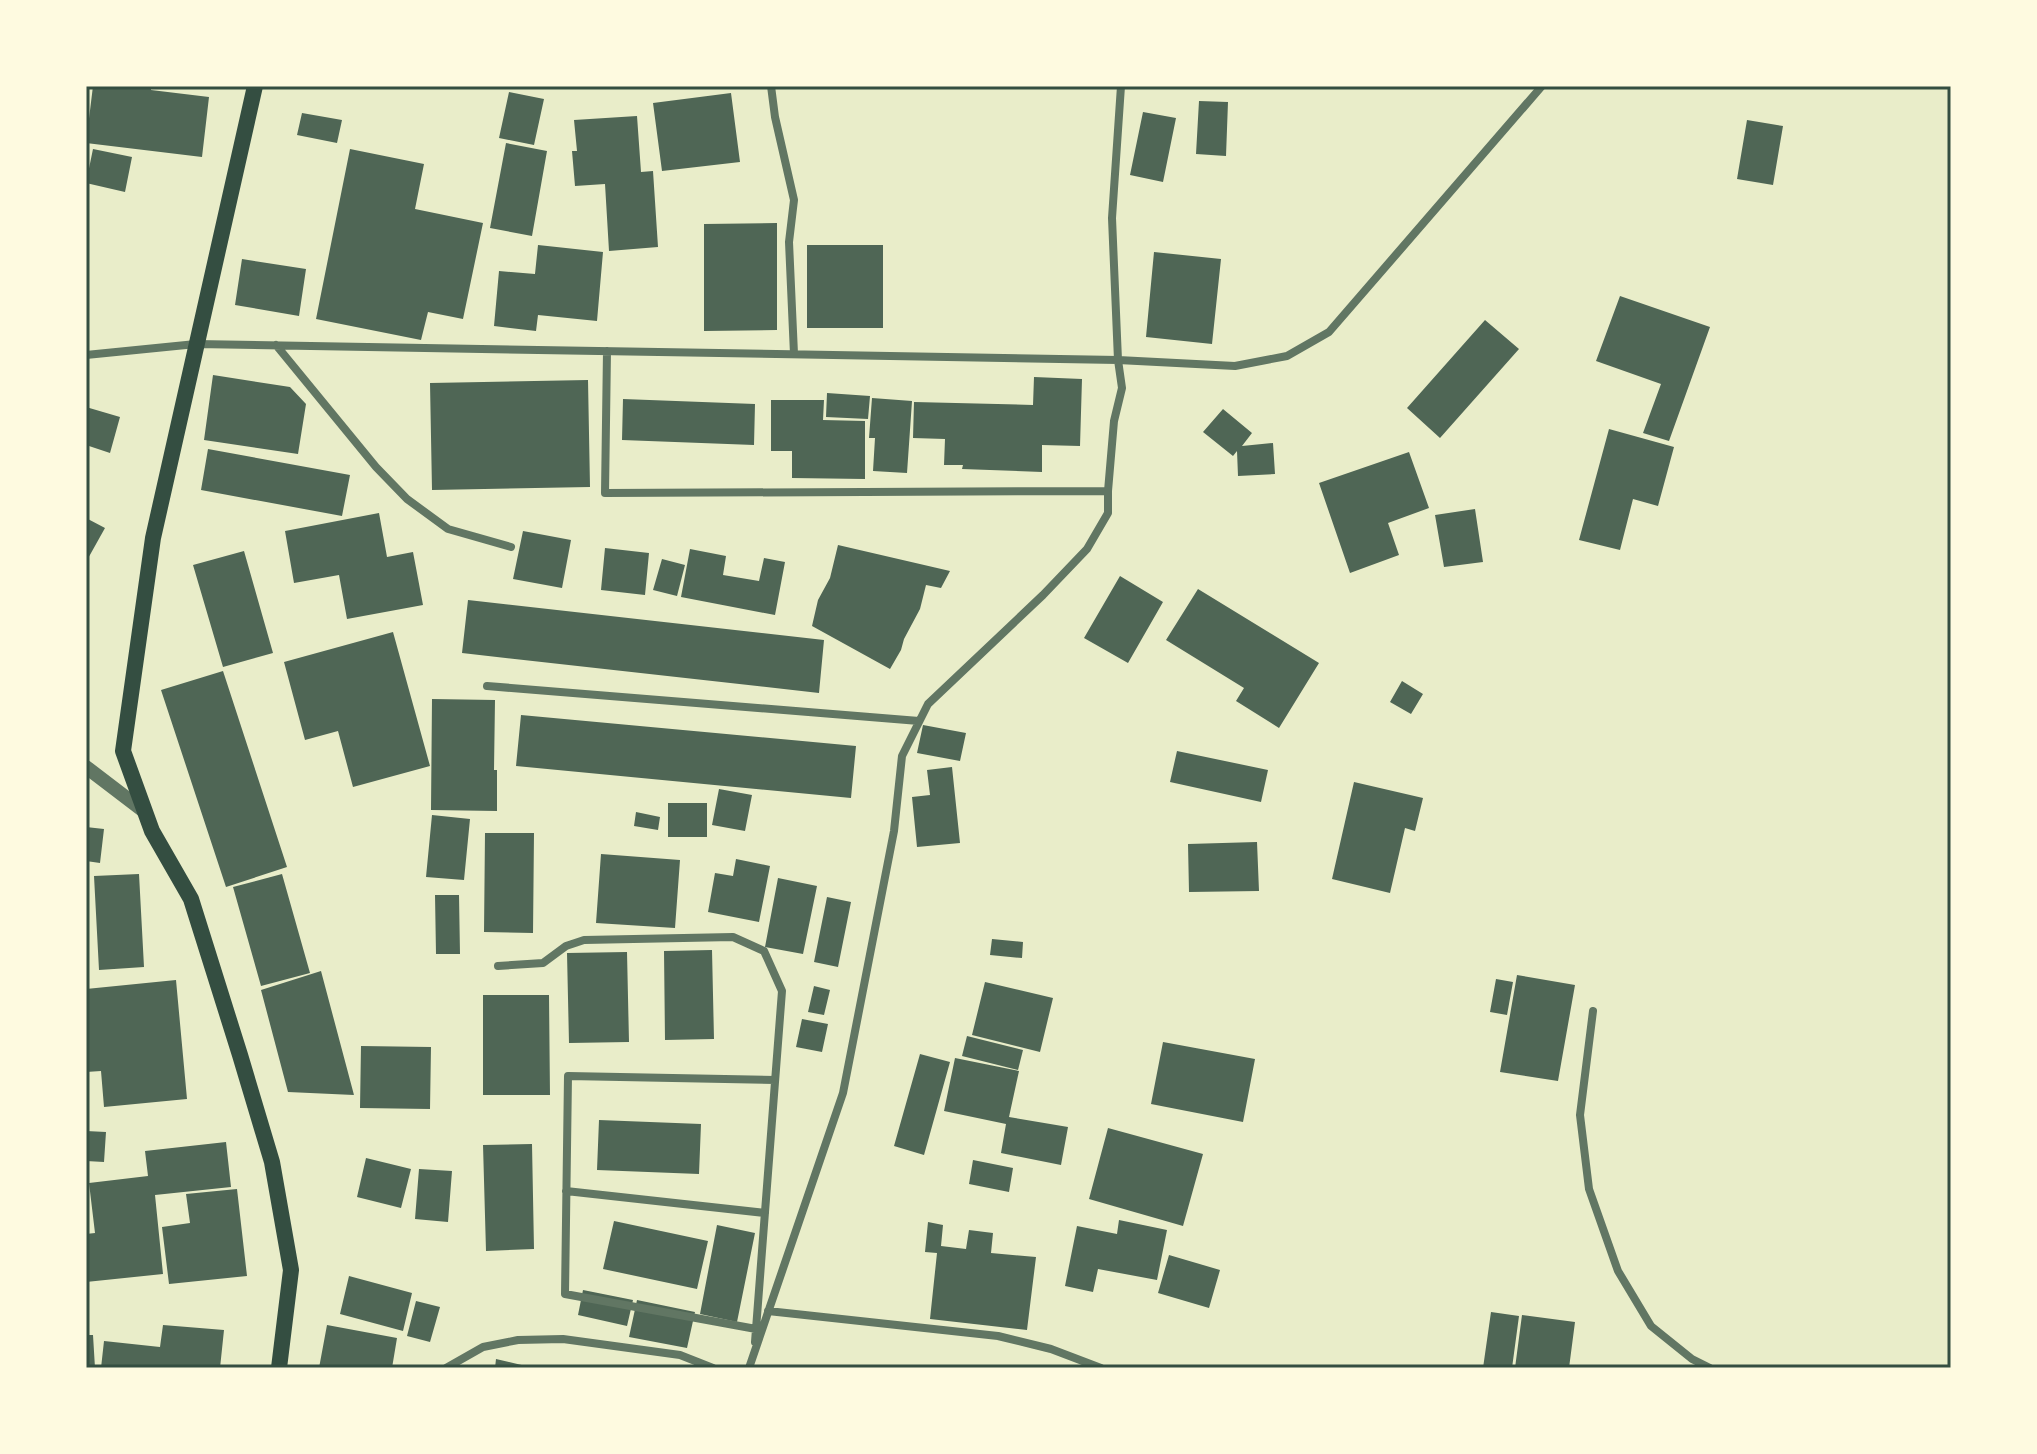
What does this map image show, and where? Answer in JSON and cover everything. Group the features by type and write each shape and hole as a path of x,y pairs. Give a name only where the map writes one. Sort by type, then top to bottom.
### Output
{"main road":[{"path":"255,86 153,538 123,751 152,831 191,899 272,1162 291,1270 279,1368"}],"street":[{"path":"771,86 794,200 789,242 794,354"},
{"path":"749,1368 843,1093 894,831 902,756 928,704 1087,549 1108,513 1114,421 1122,388 1112,218 1121,86"},
{"path":"86,355 196,344 1118,360 1235,366 1287,356 1329,332 1542,86"},
{"path":"276,345 376,467 407,499 448,529 511,547"},
{"path":"607,351 605,493 1108,491"},
{"path":"487,686 919,721"},
{"path":"86,767 145,812"},
{"path":"498,966 543,963 566,946 584,940 733,937 764,951 782,991 754,1356"},
{"path":"1593,1011 1580,1115 1589,1189 1618,1271 1651,1326 1692,1359 1710,1368"},
{"path":"756,1329 565,1294 568,1076 775,1080"},
{"path":"566,1191 765,1213"},
{"path":"768,1311 998,1336 1051,1349 1101,1368"},
{"path":"446,1368 483,1347 518,1340 563,1339 680,1355 713,1368"}],"building":[{"path":"93,86 151,86 151,90 209,97 202,157 86,143"},
{"path":"509,92 544,99 534,145 499,138"},
{"path":"731,93 740,162 662,171 653,103"},
{"path":"1199,101 1228,102 1226,156 1196,154"},
{"path":"1143,112 1176,118 1163,182 1130,175"},
{"path":"302,113 342,120 337,143 297,135"},
{"path":"637,116 641,172 653,171 658,247 609,251 605,184 575,186 572,151 577,151 574,120"},
{"path":"1747,120 1783,126 1773,185 1737,179"},
{"path":"506,143 547,151 532,236 490,228"},
{"path":"93,149 132,157 125,192 86,183"},
{"path":"350,149 424,164 415,209 483,223 463,319 428,312 421,340 316,319"},
{"path":"777,223 777,330 704,331 704,224"},
{"path":"538,245 603,252 597,321 538,315 536,331 494,326 499,271 535,274"},
{"path":"807,245 883,245 883,328 807,328"},
{"path":"1154,252 1221,259 1212,344 1146,337"},
{"path":"242,259 306,269 299,316 235,305"},
{"path":"1620,296 1710,327 1669,441 1643,433 1661,384 1596,361"},
{"path":"1485,320 1519,349 1440,438 1407,408"},
{"path":"213,375 290,387 306,404 298,454 204,440"},
{"path":"1034,377 1082,379 1080,446 1042,445 1042,472 962,469 963,465 944,465 945,439 913,438 914,402 1033,405"},
{"path":"588,380 590,487 432,490 430,383"},
{"path":"827,393 870,396 868,419 826,417"},
{"path":"872,398 912,401 907,473 873,471 875,438 869,438"},
{"path":"623,399 755,404 754,445 622,440"},
{"path":"771,400 824,400 823,420 865,421 865,479 792,478 792,451 771,451"},
{"path":"86,407 120,417 110,453 86,445"},
{"path":"1223,409 1252,433 1242,446 1273,443 1275,474 1238,476 1237,451 1233,456 1203,432"},
{"path":"1609,429 1674,447 1658,506 1633,499 1620,550 1579,540"},
{"path":"208,449 350,475 342,516 201,490"},
{"path":"1409,452 1429,508 1388,523 1399,555 1350,573 1319,483"},
{"path":"1475,509 1483,562 1444,567 1435,515"},
{"path":"379,513 387,557 413,552 423,605 347,619 339,575 294,583 285,531"},
{"path":"86,518 105,528 86,562"},
{"path":"523,531 571,540 562,588 513,579"},
{"path":"838,545 950,571 941,588 926,585 920,609 890,669 812,626 818,600 830,578"},
{"path":"605,548 649,553 645,595 601,590"},
{"path":"690,549 726,556 723,575 759,581 764,558 785,562 775,615 681,597"},
{"path":"244,551 273,653 223,667 193,565"},
{"path":"662,559 685,565 677,596 653,590"},
{"path":"1120,576 1163,602 1128,663 1084,638"},
{"path":"1198,589 1319,663 1279,728 1236,701 1244,688 1166,640"},
{"path":"468,600 824,640 819,693 462,653"},
{"path":"393,632 430,766 353,787 338,731 305,740 284,662"},
{"path":"223,671 287,867 226,887 161,690"},
{"path":"1402,681 1423,694 1411,714 1390,702"},
{"path":"432,699 495,700 497,811 431,810"},
{"path":"521,715 856,746 851,798 516,766"},
{"path":"923,725 966,733 960,761 917,753"},
{"path":"1177,751 1268,770 1261,802 1170,782"},
{"path":"952,767 960,843 917,847 912,797 930,795 927,770"},
{"path":"1354,782 1423,798 1415,831 1405,828 1390,893 1332,879"},
{"path":"719,789 752,795 745,831 712,825"},
{"path":"668,803 707,803 707,837 668,837"},
{"path":"636,812 660,817 658,830 634,826"},
{"path":"432,815 470,819 464,880 426,877"},
{"path":"86,827 104,829 100,863 86,861"},
{"path":"485,833 534,833 533,933 484,932"},
{"path":"1257,842 1259,891 1189,892 1188,844"},
{"path":"601,854 680,860 675,928 596,923"},
{"path":"736,859 770,866 759,922 708,912 715,873 733,876"},
{"path":"139,874 144,967 99,970 94,876"},
{"path":"282,874 310,973 261,986 233,887"},
{"path":"778,878 817,886 803,954 765,947"},
{"path":"435,895 459,895 460,954 436,954"},
{"path":"827,897 851,902 838,967 814,962"},
{"path":"992,939 1023,942 1022,958 990,955"},
{"path":"712,950 714,1039 665,1040 664,951"},
{"path":"627,952 629,1042 569,1043 567,953"},
{"path":"321,971 354,1095 288,1092 261,990"},
{"path":"1517,975 1575,985 1558,1081 1500,1072"},
{"path":"1496,979 1513,982 1507,1015 1490,1012"},
{"path":"176,980 187,1099 104,1107 101,1071 86,1072 86,989"},
{"path":"985,982 1053,998 1040,1052 972,1035"},
{"path":"814,986 830,990 824,1015 808,1012"},
{"path":"483,995 549,995 550,1095 483,1095"},
{"path":"802,1019 828,1024 822,1052 796,1047"},
{"path":"967,1036 1023,1050 1018,1070 962,1056"},
{"path":"1163,1042 1255,1059 1243,1122 1151,1104"},
{"path":"361,1046 431,1047 430,1109 360,1108"},
{"path":"920,1054 950,1062 924,1155 894,1146"},
{"path":"955,1058 1019,1071 1009,1117 1068,1127 1061,1165 1001,1153 1006,1124 944,1111"},
{"path":"599,1120 701,1124 699,1174 597,1170"},
{"path":"1108,1128 1203,1154 1183,1226 1089,1199"},
{"path":"86,1131 106,1132 104,1162 86,1161"},
{"path":"226,1142 231,1187 155,1195 163,1274 86,1282 86,1234 95,1233 89,1183 148,1176 145,1151"},
{"path":"532,1144 534,1249 486,1251 483,1145"},
{"path":"366,1158 411,1169 401,1208 357,1197"},
{"path":"973,1160 1013,1168 1009,1192 969,1184"},
{"path":"419,1169 452,1171 448,1222 415,1219"},
{"path":"237,1189 247,1276 169,1284 162,1227 190,1223 186,1194"},
{"path":"1119,1220 1167,1230 1157,1280 1098,1269 1093,1292 1065,1286 1077,1226 1117,1234"},
{"path":"614,1221 708,1241 697,1289 603,1269"},
{"path":"928,1222 943,1225 941,1246 966,1249 969,1230 993,1233 991,1253 1036,1257 1027,1330 930,1319 937,1253 925,1252"},
{"path":"717,1225 755,1233 737,1322 700,1314"},
{"path":"1169,1255 1220,1270 1209,1308 1158,1293"},
{"path":"349,1276 412,1293 403,1331 340,1314"},
{"path":"583,1290 633,1300 627,1326 578,1315"},
{"path":"637,1300 695,1312 687,1348 629,1337"},
{"path":"416,1301 440,1307 430,1342 407,1336"},
{"path":"1491,1312 1519,1316 1512,1368 1483,1368"},
{"path":"1522,1315 1575,1322 1569,1368 1515,1368"},
{"path":"163,1325 224,1330 220,1368 101,1368 104,1341 160,1347"},
{"path":"327,1325 397,1338 392,1368 319,1368"},
{"path":"86,1335 93,1335 95,1368 86,1368"},
{"path":"496,1359 530,1367 530,1368 495,1368"}]}
